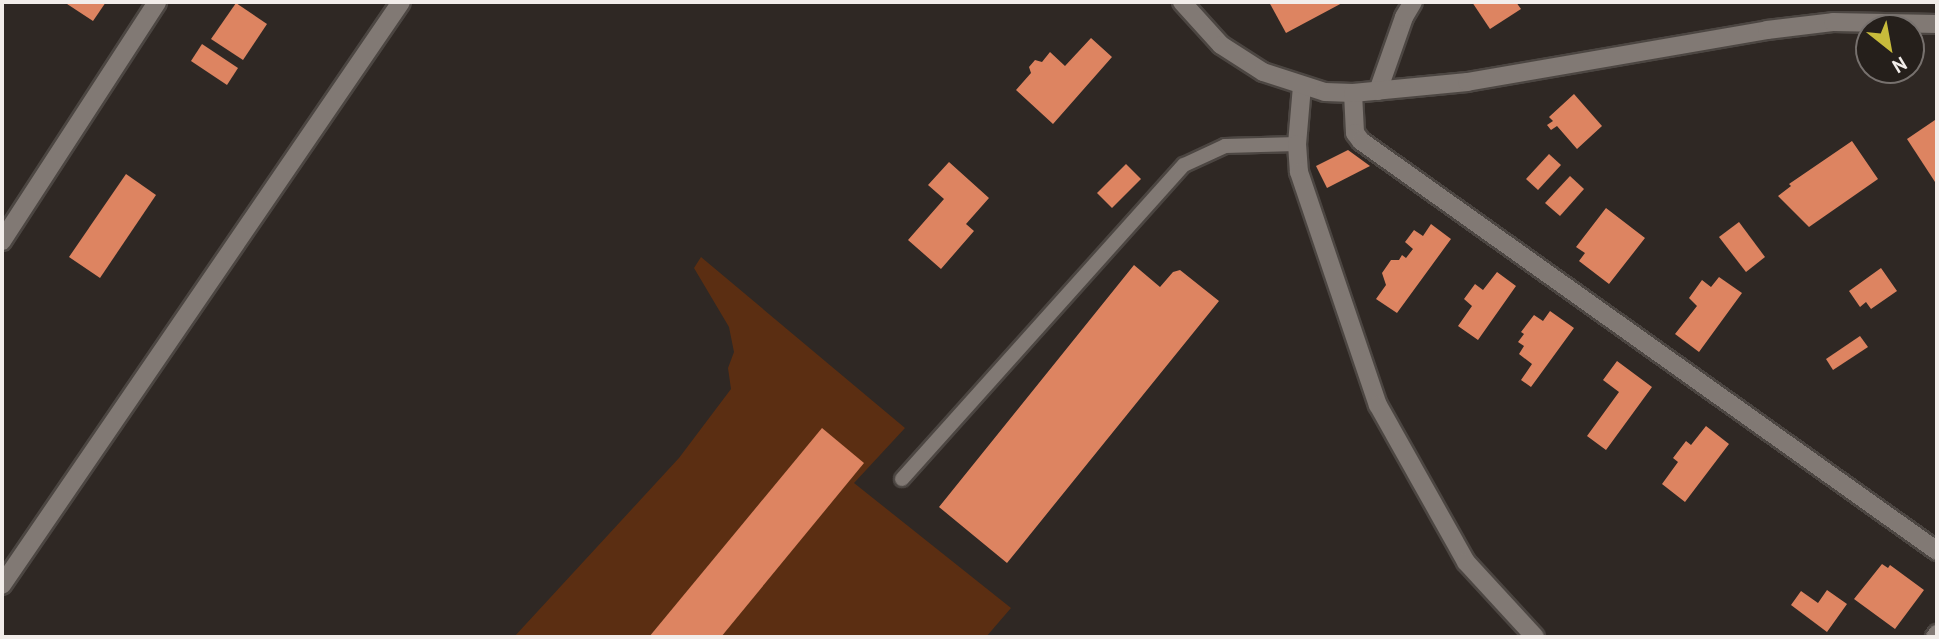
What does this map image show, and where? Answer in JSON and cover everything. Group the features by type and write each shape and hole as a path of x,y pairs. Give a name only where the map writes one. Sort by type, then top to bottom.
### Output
{"street":[{"path":"2,241 157,2"},
{"path":"2,585 401,2"},
{"path":"1182,2 1221,44 1263,72 1325,92 1353,93 1466,82 1820,23 1894,21 1937,24"},
{"path":"1378,91 1404,18 1413,2"},
{"path":"1302,86 1297,144 1299,172 1378,405 1466,562 1535,637"},
{"path":"1353,93 1355,133 1361,141 1937,551"}],"lane":[{"path":"902,479 1184,165 1224,146 1297,144"}],"shaded area":[{"path":"701,257 905,428 854,483 1011,608 986,637 514,637 679,458 731,389 728,368 734,352 729,327 694,268"}],"building":[{"path":"64,2 106,2 93,21"},
{"path":"1269,2 1344,2 1286,33"},
{"path":"1472,2 1516,2 1521,9 1490,29"},
{"path":"236,3 267,24 243,60 211,39"},
{"path":"1091,38 1112,57 1053,124 1016,90 1031,73 1029,67 1035,60 1042,62 1050,52 1065,66"},
{"path":"202,44 238,68 227,85 191,61"},
{"path":"1574,94 1602,126 1577,149 1557,126 1551,130 1547,125 1553,121 1549,117"},
{"path":"1935,120 1937,124 1937,185 1907,139"},
{"path":"1852,141 1878,179 1809,227 1778,196 1791,186 1789,184"},
{"path":"1348,150 1370,166 1327,188 1316,166"},
{"path":"1549,154 1561,165 1538,190 1526,179"},
{"path":"949,162 989,198 966,224 974,231 941,269 908,240 944,199 928,185"},
{"path":"1126,164 1141,179 1112,208 1097,193"},
{"path":"126,174 156,195 100,278 69,257"},
{"path":"1570,176 1584,189 1560,216 1545,203"},
{"path":"1606,208 1645,238 1609,284 1579,261 1585,253 1576,247"},
{"path":"1739,222 1765,257 1746,272 1719,237"},
{"path":"1431,224 1451,239 1397,313 1376,299 1386,285 1382,273 1391,260 1399,260 1402,255 1406,258 1413,249 1405,242 1414,230 1423,236"},
{"path":"1134,265 1160,287 1173,272 1180,270 1219,301 1007,563 939,507"},
{"path":"1881,268 1897,291 1871,309 1866,302 1860,307 1849,291"},
{"path":"1497,272 1516,286 1478,340 1458,326 1472,306 1464,299 1475,284 1483,290"},
{"path":"1719,277 1742,293 1699,352 1675,334 1697,306 1689,298 1702,280 1711,287"},
{"path":"1550,311 1574,328 1531,387 1521,380 1532,364 1519,354 1524,346 1518,342 1524,334 1521,332 1534,315 1543,321"},
{"path":"1860,336 1868,347 1833,370 1826,359"},
{"path":"1617,361 1652,387 1606,450 1587,436 1619,392 1603,380"},
{"path":"1706,426 1729,444 1685,502 1662,484 1678,462 1673,458 1686,441 1691,445"},
{"path":"822,428 864,463 721,637 649,637"},
{"path":"1882,564 1888,568 1890,565 1924,590 1895,629 1854,599"},
{"path":"1827,590 1847,604 1827,632 1791,605 1801,591 1818,603"}]}
